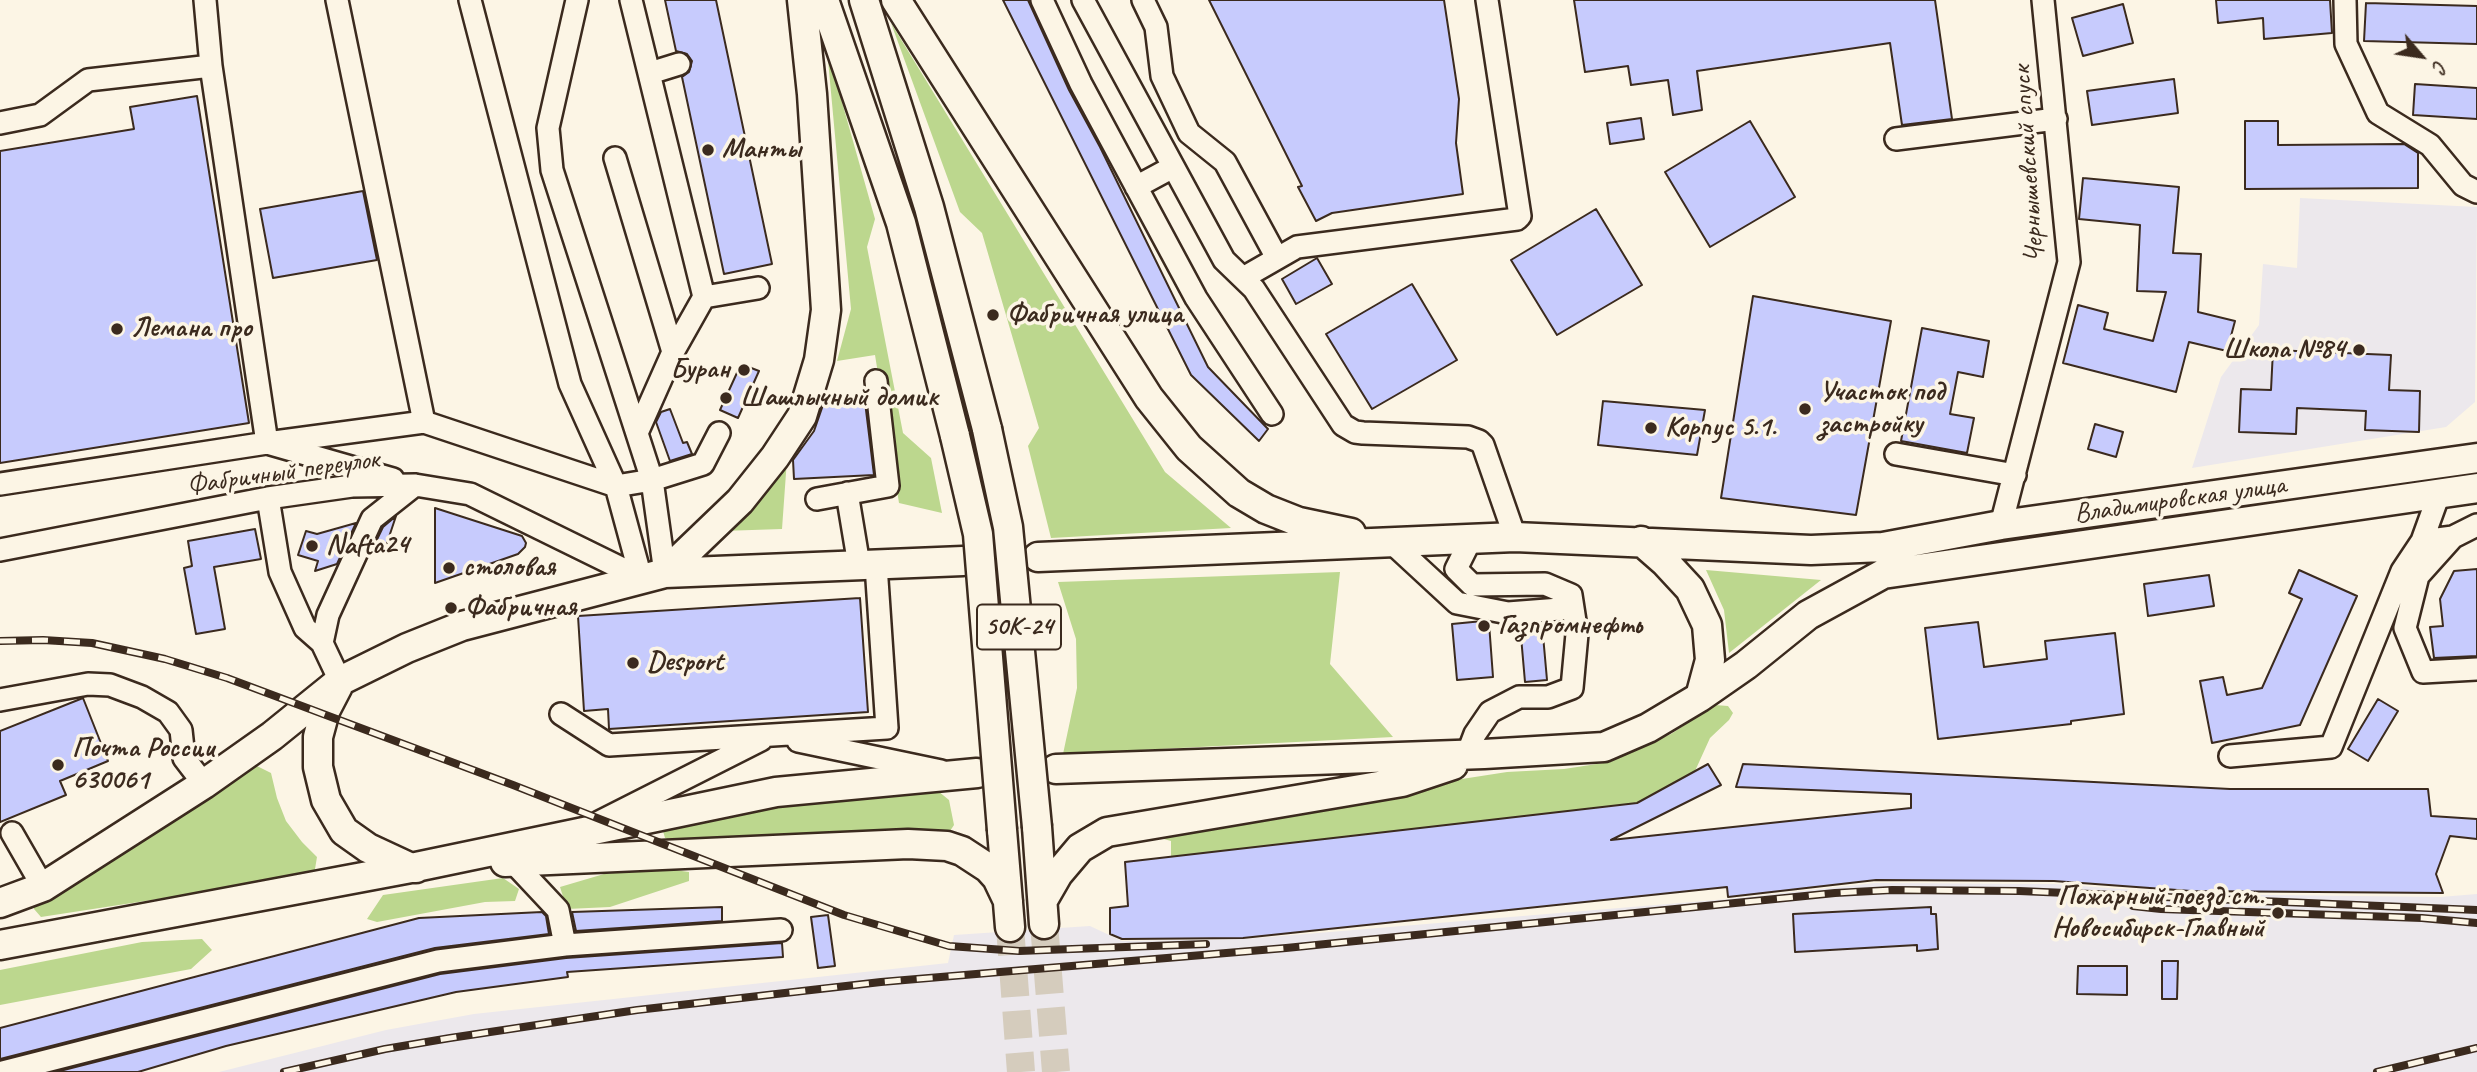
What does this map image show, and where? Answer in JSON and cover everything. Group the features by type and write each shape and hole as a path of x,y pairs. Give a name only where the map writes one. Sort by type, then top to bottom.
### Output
{"main road":[{"path":"653,576 740,501 775,457 802,416 819,360 826,310 812,94 802,0"},
{"name":"50К-24","path":"513,862 908,844 947,846 962,851 988,868 997,878 1009,914 978,534 901,223 824,0"},
{"name":"50К-24","path":"864,0 929,206 987,429 1008,527 1043,912 1058,874 1080,848 1107,832 1402,782 1476,755"},
{"path":"896,0 1149,398 1189,448 1239,493 1266,509 1299,522 1391,542"},
{"name":"Владимировская улица","path":"1883,561 2001,525 2477,458"},
{"name":"Владимировская улица","path":"1883,561 2477,488"},
{"path":"1038,557 1515,537 1811,550 1883,561"},
{"path":"1641,541 1690,589 1707,625 1710,660 1700,696"},
{"path":"0,904 43,887 204,784 272,736 340,681 462,625 653,576 963,561"},
{"path":"1056,769 1476,755 1604,747 1648,728 1700,696 1746,665 1808,615 1883,561"},
{"path":"340,681 318,737 318,766 326,800 344,831 368,848 411,868 513,862"},
{"path":"0,944 411,868 776,792 969,774"}],"street":[{"path":"205,0 211,66 267,443"},
{"path":"337,0 424,422"},
{"path":"470,0 570,384 617,486 653,576"},
{"path":"577,0 548,128 552,170 652,480 653,576"},
{"path":"631,0 704,297 673,352 637,433"},
{"path":"1042,0 1081,84 1196,298 1272,414"},
{"path":"1083,0 1224,260 1254,289 1348,429 1363,433 1468,437 1479,441 1483,445 1515,537"},
{"path":"1143,0 1156,27 1161,74 1189,132 1225,162 1277,258"},
{"path":"1243,278 1297,247 1517,219 1520,216 1487,0"},
{"name":"Чернышевский спуск","path":"2001,525 2069,262 2043,0"},
{"path":"2345,0 2346,44 2378,113 2430,145 2463,185 2477,192"},
{"path":"650,73 679,64"},
{"path":"0,122 40,115 88,80 211,66"},
{"path":"1896,139 2056,118"},
{"path":"615,158 673,352"},
{"path":"1136,187 1174,167"},
{"path":"704,297 758,288"},
{"path":"817,499 888,486 876,381"},
{"path":"0,484 424,422 617,486 652,480 703,464 719,433"},
{"path":"267,443 415,485"},
{"path":"1896,454 2015,475"},
{"path":"322,643 328,615 372,519 415,485"},
{"name":"Фабричный переулок","path":"0,550 268,498 352,486 415,485 470,494 653,576"},
{"path":"561,714 609,745 887,728 868,565 847,494"},
{"path":"2230,756 2331,747 2402,571 2422,541 2439,494"},
{"path":"268,498 280,572 305,628 322,643 340,681"},
{"path":"2422,541 2453,537 2477,525"},
{"path":"2453,537 2418,576 2406,628 2423,672 2477,669"},
{"path":"1472,539 1456,569 1472,585 1545,583 1572,595 1577,634 1572,688 1548,697 1519,697 1490,712 1475,734 1476,755"},
{"path":"1391,542 1457,603 1508,613 1573,608"},
{"path":"0,700 88,684 110,685 142,697 168,712 175,721 181,730 184,758 204,784"},
{"path":"577,834 770,735 969,774"},
{"path":"12,833 43,887"},
{"path":"513,862 558,910 565,945"},
{"path":"3,1072 439,961 565,945 782,930"}],"shaded area":[{"name":"Школа №84","path":"2300,198 2477,207 2475,402 2446,427 2192,468 2221,377 2259,325 2263,264 2297,268"},
{"path":"1875,883 2054,884 2191,894 2440,897 2477,894 2477,1072 219,1072 386,1030 474,1014 948,963 954,935 1090,926 1122,941 1245,939 1728,899"}],"green space":[{"path":"891,23 1165,472 1231,528 1051,538 1028,446 1039,428 982,233 960,212"},
{"path":"827,49 875,219 867,247 903,433 931,458 942,513 899,503 875,355 837,361 851,309"},
{"path":"787,459 782,529 722,531"},
{"path":"1706,570 1821,580 1729,653 1724,610"},
{"path":"1340,572 1330,664 1393,737 1063,754 1077,688 1076,639 1058,582"},
{"path":"1715,705 1728,706 1733,713 1710,738 1695,771 1637,803 1171,857 1171,841 1160,838 1163,830 1449,781 1507,772 1564,769 1610,762 1671,734"},
{"path":"257,766 271,773 286,821 317,857 314,875 41,917 34,909 34,902"},
{"path":"938,791 949,800 954,825 944,834 670,840 665,838 663,831 774,807"},
{"path":"660,868 689,872 689,881 610,907 567,909 560,887 604,874"},
{"path":"503,878 519,889 515,901 485,902 377,922 367,919 383,895"},
{"path":"202,939 212,950 191,969 0,1005 0,970 142,942"}],"building":[{"path":"665,0 716,0 772,264 724,274 682,77 689,72 692,61 687,54 676,51"},
{"path":"1003,0 1028,0 1069,90 1100,147 1208,367 1268,429 1259,441 1191,375"},
{"path":"1209,0 1444,0 1459,99 1456,143 1463,194 1332,213 1316,221 1298,187 1302,186"},
{"path":"1574,0 1935,0 1952,119 1902,125 1890,43 1697,71 1702,110 1673,115 1668,80 1631,85 1628,66 1585,72"},
{"path":"2216,0 2330,0 2332,33 2264,39 2263,18 2218,23"},
{"path":"2366,3 2477,6 2477,44 2364,41"},
{"path":"2123,4 2133,43 2083,56 2072,18"},
{"path":"2174,79 2178,113 2092,125 2087,91"},
{"path":"2415,84 2477,88 2477,119 2413,115"},
{"name":"Лемана про","path":"197,96 249,423 0,463 0,151 134,129 130,107"},
{"path":"1641,118 1644,139 1610,144 1607,123"},
{"path":"1750,121 1795,197 1710,247 1665,172"},
{"path":"2245,121 2278,121 2278,145 2404,144 2418,153 2418,188 2245,189"},
{"path":"2083,178 2179,187 2173,253 2201,254 2198,312 2235,321 2227,351 2189,342 2176,392 2063,363 2078,305 2108,313 2104,329 2153,341 2166,292 2137,291 2140,225 2079,219"},
{"path":"363,191 377,260 273,278 260,209"},
{"path":"1596,209 1642,285 1557,335 1511,260"},
{"path":"1317,258 1332,284 1296,304 1282,279"},
{"path":"1412,284 1457,360 1372,409 1326,334"},
{"name":"Участок под застройку","path":"1753,296 1891,321 1856,515 1721,498"},
{"path":"1922,328 1989,341 1983,377 1958,372 1950,414 1974,418 1967,453 1901,441"},
{"path":"2273,350 2391,355 2389,390 2420,391 2419,432 2365,430 2366,411 2297,408 2296,434 2239,432 2241,389 2271,390"},
{"path":"741,364 759,371 738,418 720,410"},
{"name":"Корпус 5.1.","path":"1603,401 1705,410 1697,455 1598,445"},
{"path":"865,402 874,475 794,479 793,460 814,431 823,405"},
{"path":"670,409 683,443 687,442 692,454 670,461 656,422 661,412"},
{"path":"2095,424 2123,432 2116,457 2088,449"},
{"path":"435,508 522,536 525,547 518,554 435,583"},
{"path":"396,516 385,549 370,554 383,527"},
{"path":"356,523 337,564 315,571 318,561 298,555 306,531 317,534"},
{"path":"255,529 261,559 214,567 225,629 196,634 184,568 192,566 188,541"},
{"path":"2477,569 2477,656 2434,658 2430,627 2443,626 2440,599 2454,571"},
{"path":"2299,570 2357,596 2300,725 2212,743 2200,681 2223,677 2227,695 2262,688 2302,599 2289,593"},
{"path":"2209,575 2214,606 2148,616 2144,584"},
{"path":"860,598 868,712 609,729 608,709 584,711 578,616"},
{"path":"1483,621 1489,623 1493,677 1457,680 1452,624"},
{"path":"1978,622 1984,667 2047,659 2045,641 2115,633 2124,714 2071,721 2071,724 1938,739 1925,628"},
{"path":"1542,624 1547,680 1525,682 1520,625"},
{"path":"83,698 108,761 60,781 66,795 0,822 0,731"},
{"path":"2378,699 2398,711 2368,761 2348,749"},
{"path":"1708,764 1721,785 1611,840 1911,808 1911,794 1736,787 1743,764 2230,789 2428,789 2431,816 2477,819 2477,839 2450,836 2436,874 2443,893 2191,891 2054,881 1876,880 1728,897 1727,887 1243,938 1122,939 1110,934 1110,908 1128,906 1125,862 1637,803"},
{"path":"722,907 722,921 576,931 572,912"},
{"path":"1931,907 1931,914 1936,914 1938,949 1917,951 1917,945 1795,952 1793,914"},
{"path":"542,912 546,916 549,934 435,948 0,1059 0,1028 419,918"},
{"path":"828,915 835,966 818,968 811,917"},
{"path":"782,943 783,957 567,972 568,977 456,992 226,1046 138,1072 56,1072 440,974 566,958"},
{"path":"2162,961 2178,961 2177,999 2162,999"},
{"path":"2078,966 2127,966 2127,995 2077,994"}],"tunnel":[{"path":"1044,924 1056,1072"},
{"path":"1010,927 1021,1072"}],"railway":[{"path":"0,641 92,643 165,659 227,678 513,785 844,915 949,946 1019,951 1206,944"},
{"path":"284,1072 385,1049 637,1010 881,982 1286,948 1835,893 1892,890 2019,891 2477,910"},
{"path":"2133,906 2422,918 2477,923"},
{"path":"2377,1072 2477,1048"}],"place":[{"name":"Манты","path":"708,150"},
{"name":"Фабричная улица","path":"993,315"},
{"name":"Лемана про","path":"117,329"},
{"name":"Школа №84","path":"2359,350"},
{"name":"Буран","path":"744,370"},
{"name":"Шашлычный домик","path":"726,398"},
{"name":"Участок под застройку","path":"1805,409"},
{"name":"Корпус 5.1.","path":"1651,428"},
{"name":"Nafta24","path":"312,546"},
{"name":"столовая","path":"449,568"},
{"name":"Фабричная","path":"451,608"},
{"name":"Газпромнефть","path":"1484,626"},
{"name":"Desport","path":"633,663"},
{"name":"Почта России 630061","path":"58,765"},
{"name":"Пожарный поезд ст. Новосибирск-Главный","path":"2278,913"}]}
